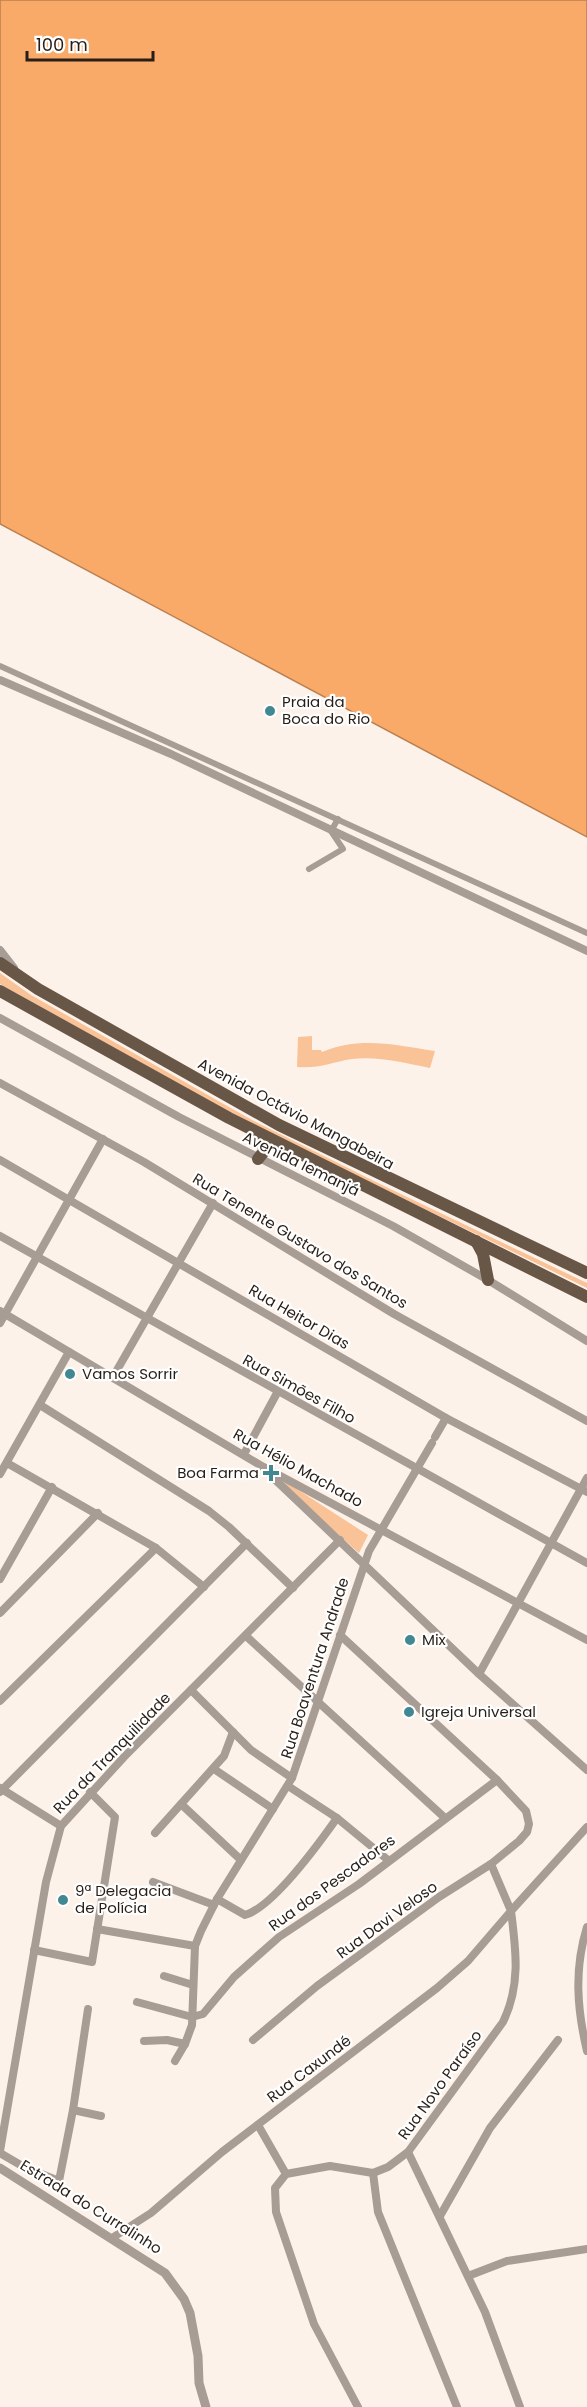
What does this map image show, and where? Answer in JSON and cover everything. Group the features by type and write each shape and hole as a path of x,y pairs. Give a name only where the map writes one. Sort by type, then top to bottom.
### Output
{"main road":[{"name":"Avenida Octávio Mangabeira","path":"0,963 38,989 279,1125 587,1273"},
{"name":"Avenida Octávio Mangabeira","path":"0,991 229,1118 587,1297"},
{"path":"229,1118 260,1139 265,1150 258,1159"},
{"path":"476,1241 483,1254 488,1280"}],"street":[{"path":"0,666 587,933"},
{"path":"0,680 171,754 587,951"},
{"path":"331,831 338,819"},
{"path":"309,868 342,849 331,831"},
{"path":"0,950 14,968 38,989"},
{"name":"Avenida Iemanjá","path":"0,1018 258,1159 366,1212 488,1280 587,1341"},
{"name":"Rua Tenente Gustavo dos Santos","path":"0,1083 213,1203 394,1314 587,1421"},
{"path":"0,1323 3,1313 38,1257 103,1139"},
{"name":"Rua Heitor Dias","path":"0,1160 446,1418 584,1491"},
{"path":"113,1377 213,1203"},
{"name":"Rua Simões Filho","path":"0,1236 277,1393 587,1563"},
{"name":"Rua Hélio Machado","path":"3,1313 260,1465 520,1602 587,1640"},
{"path":"0,1474 69,1352"},
{"path":"244,1454 277,1393"},
{"path":"40,1406 193,1500 247,1543 293,1588"},
{"name":"Rua Boaventura Andrade","path":"195,1946 216,1902 290,1782 364,1562 381,1529 418,1471 446,1418"},
{"path":"7,1463 156,1548 204,1587"},
{"path":"260,1465 479,1674 587,1770"},
{"path":"479,1674 584,1491 587,1478"},
{"path":"0,1579 52,1487"},
{"path":"0,1613 98,1513"},
{"name":"Rua da Tranquilidade","path":"0,2152 46,1882 61,1826 90,1792 340,1540"},
{"path":"61,1826 0,1790 247,1543"},
{"path":"0,1701 156,1548"},
{"path":"340,1635 497,1780"},
{"path":"246,1636 445,1818"},
{"path":"191,1690 262,1760 388,1860"},
{"path":"155,1833 214,1769 228,1749 233,1732"},
{"path":"214,1769 273,1809"},
{"name":"Rua dos Pescadores","path":"192,2017 208,2011 234,1977 279,1937 497,1780"},
{"name":"Rua Davi Veloso","path":"253,2040 317,1986 440,1897 491,1864 527,1832 529,1818 497,1780"},
{"path":"34,1950 92,1962 115,1817 90,1792"},
{"path":"181,1804 241,1860"},
{"path":"153,1882 216,1902 245,1915 257,1910 306,1860 337,1818"},
{"path":"511,1911 587,1827"},
{"name":"Rua Novo Paraíso","path":"373,2173 388,2167 408,2152 503,2022 512,2004 517,1963 511,1911 491,1864"},
{"name":"Rua Caxundé","path":"112,2238 151,2213 258,2125 461,1968 511,1911"},
{"path":"587,1926 581,1947 578,1991 587,2051"},
{"path":"97,1929 195,1946 192,2017 185,2044 175,2061"},
{"path":"164,1976 193,1985"},
{"path":"136,2002 192,2017"},
{"path":"0,2152 24,2167 59,2181 73,2110 88,2009"},
{"path":"144,2041 167,2040 185,2044"},
{"path":"440,2216 490,2128 558,2040"},
{"path":"73,2110 101,2116"},
{"path":"258,2125 286,2174"},
{"path":"408,2152 489,2322 520,2407"},
{"path":"358,2407 317,2332 283,2234 273,2197 278,2180 286,2174 340,2165 373,2173 378,2212 457,2407"},
{"name":"Estrada do Curralinho","path":"0,2168 165,2272 184,2299 194,2329 199,2383 206,2407"},
{"path":"468,2276 507,2261 587,2249"}],"shaded area":[{"path":"0,0 587,0 587,837 0,524"},
{"path":"0,973 31,995 252,1120 587,1283 587,1288 250,1124 0,984"},
{"path":"312,1036 312,1050 322,1052 350,1044 364,1043 392,1044 435,1051 430,1068 372,1058 297,1067 298,1037"},
{"path":"286,1482 368,1535 359,1553 284,1486"}],"place":[{"name":"Praia da Boca do Rio","path":"270,711"},
{"name":"Vamos Sorrir","path":"70,1374"},
{"name":"Boa Farma","path":"271,1473"},
{"name":"Mix","path":"410,1640"},
{"name":"Igreja Universal","path":"409,1712"},
{"name":"9ª Delegacia de Polícia","path":"63,1900"}]}
